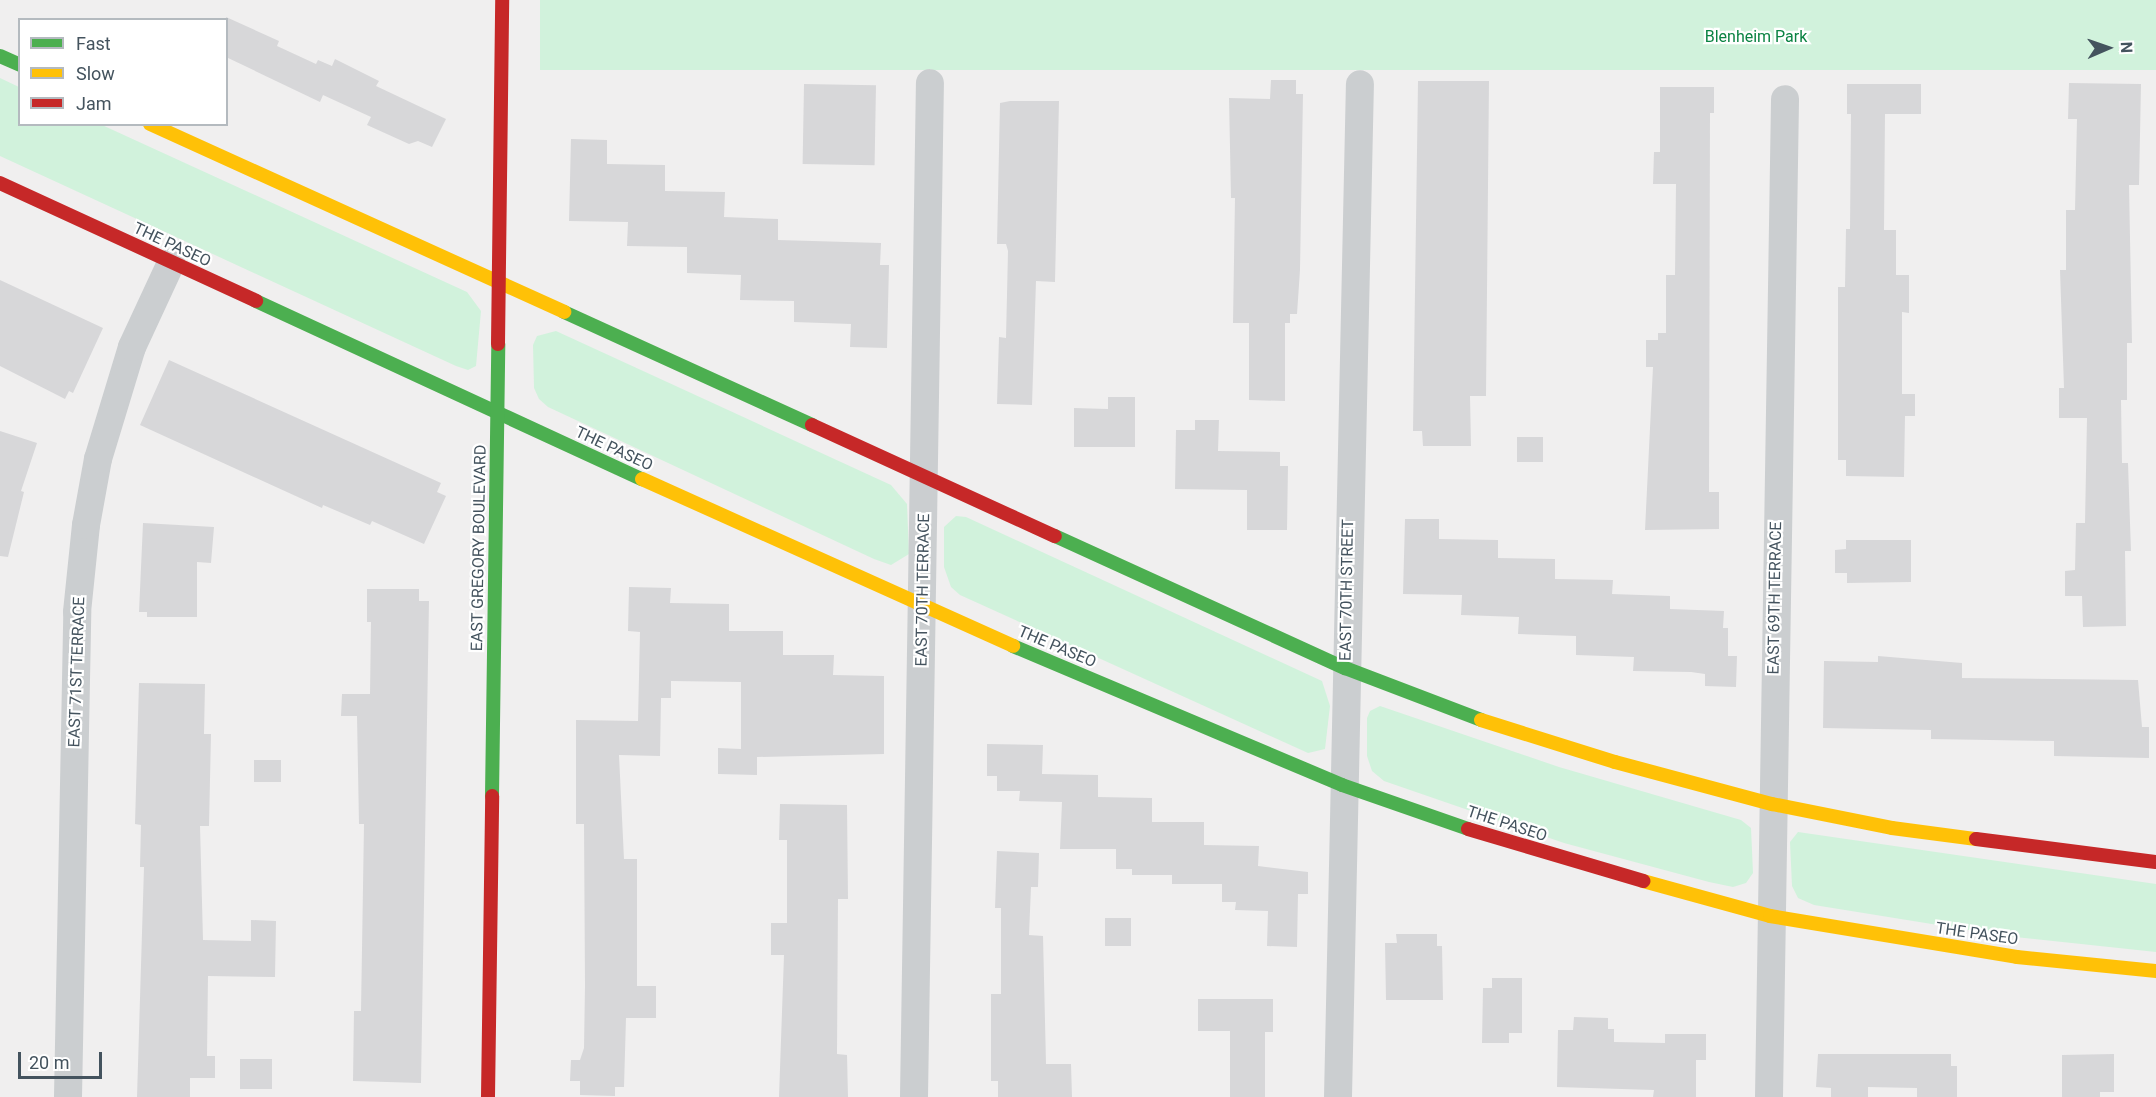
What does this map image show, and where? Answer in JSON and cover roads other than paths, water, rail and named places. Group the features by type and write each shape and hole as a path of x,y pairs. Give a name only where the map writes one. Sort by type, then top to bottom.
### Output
{"main road":[{"name":"EAST GREGORY BOULEVARD","path":"488,1097 502,0"},
{"path":"0,56 18,64"},
{"path":"154,126 924,480 1345,668 1492,724 1615,762 1772,804 1892,828 2156,862"},
{"name":"THE PASEO","path":"0,183 497,414 923,608 1342,785 1533,851 1770,916 2018,957 2156,971"}],"street":[{"name":"EAST 70TH TERRACE","path":"914,1097 930,83"},
{"name":"EAST 70TH STREET","path":"1338,1097 1342,785 1360,84"},
{"name":"EAST 69TH TERRACE","path":"1769,1097 1770,916 1785,99"},
{"name":"EAST 71ST TERRACE","path":"68,1097 77,612 86,525 98,459 132,347 171,263"}],"park label":[{"name":"Blenheim Park","path":"1756,37"}]}
